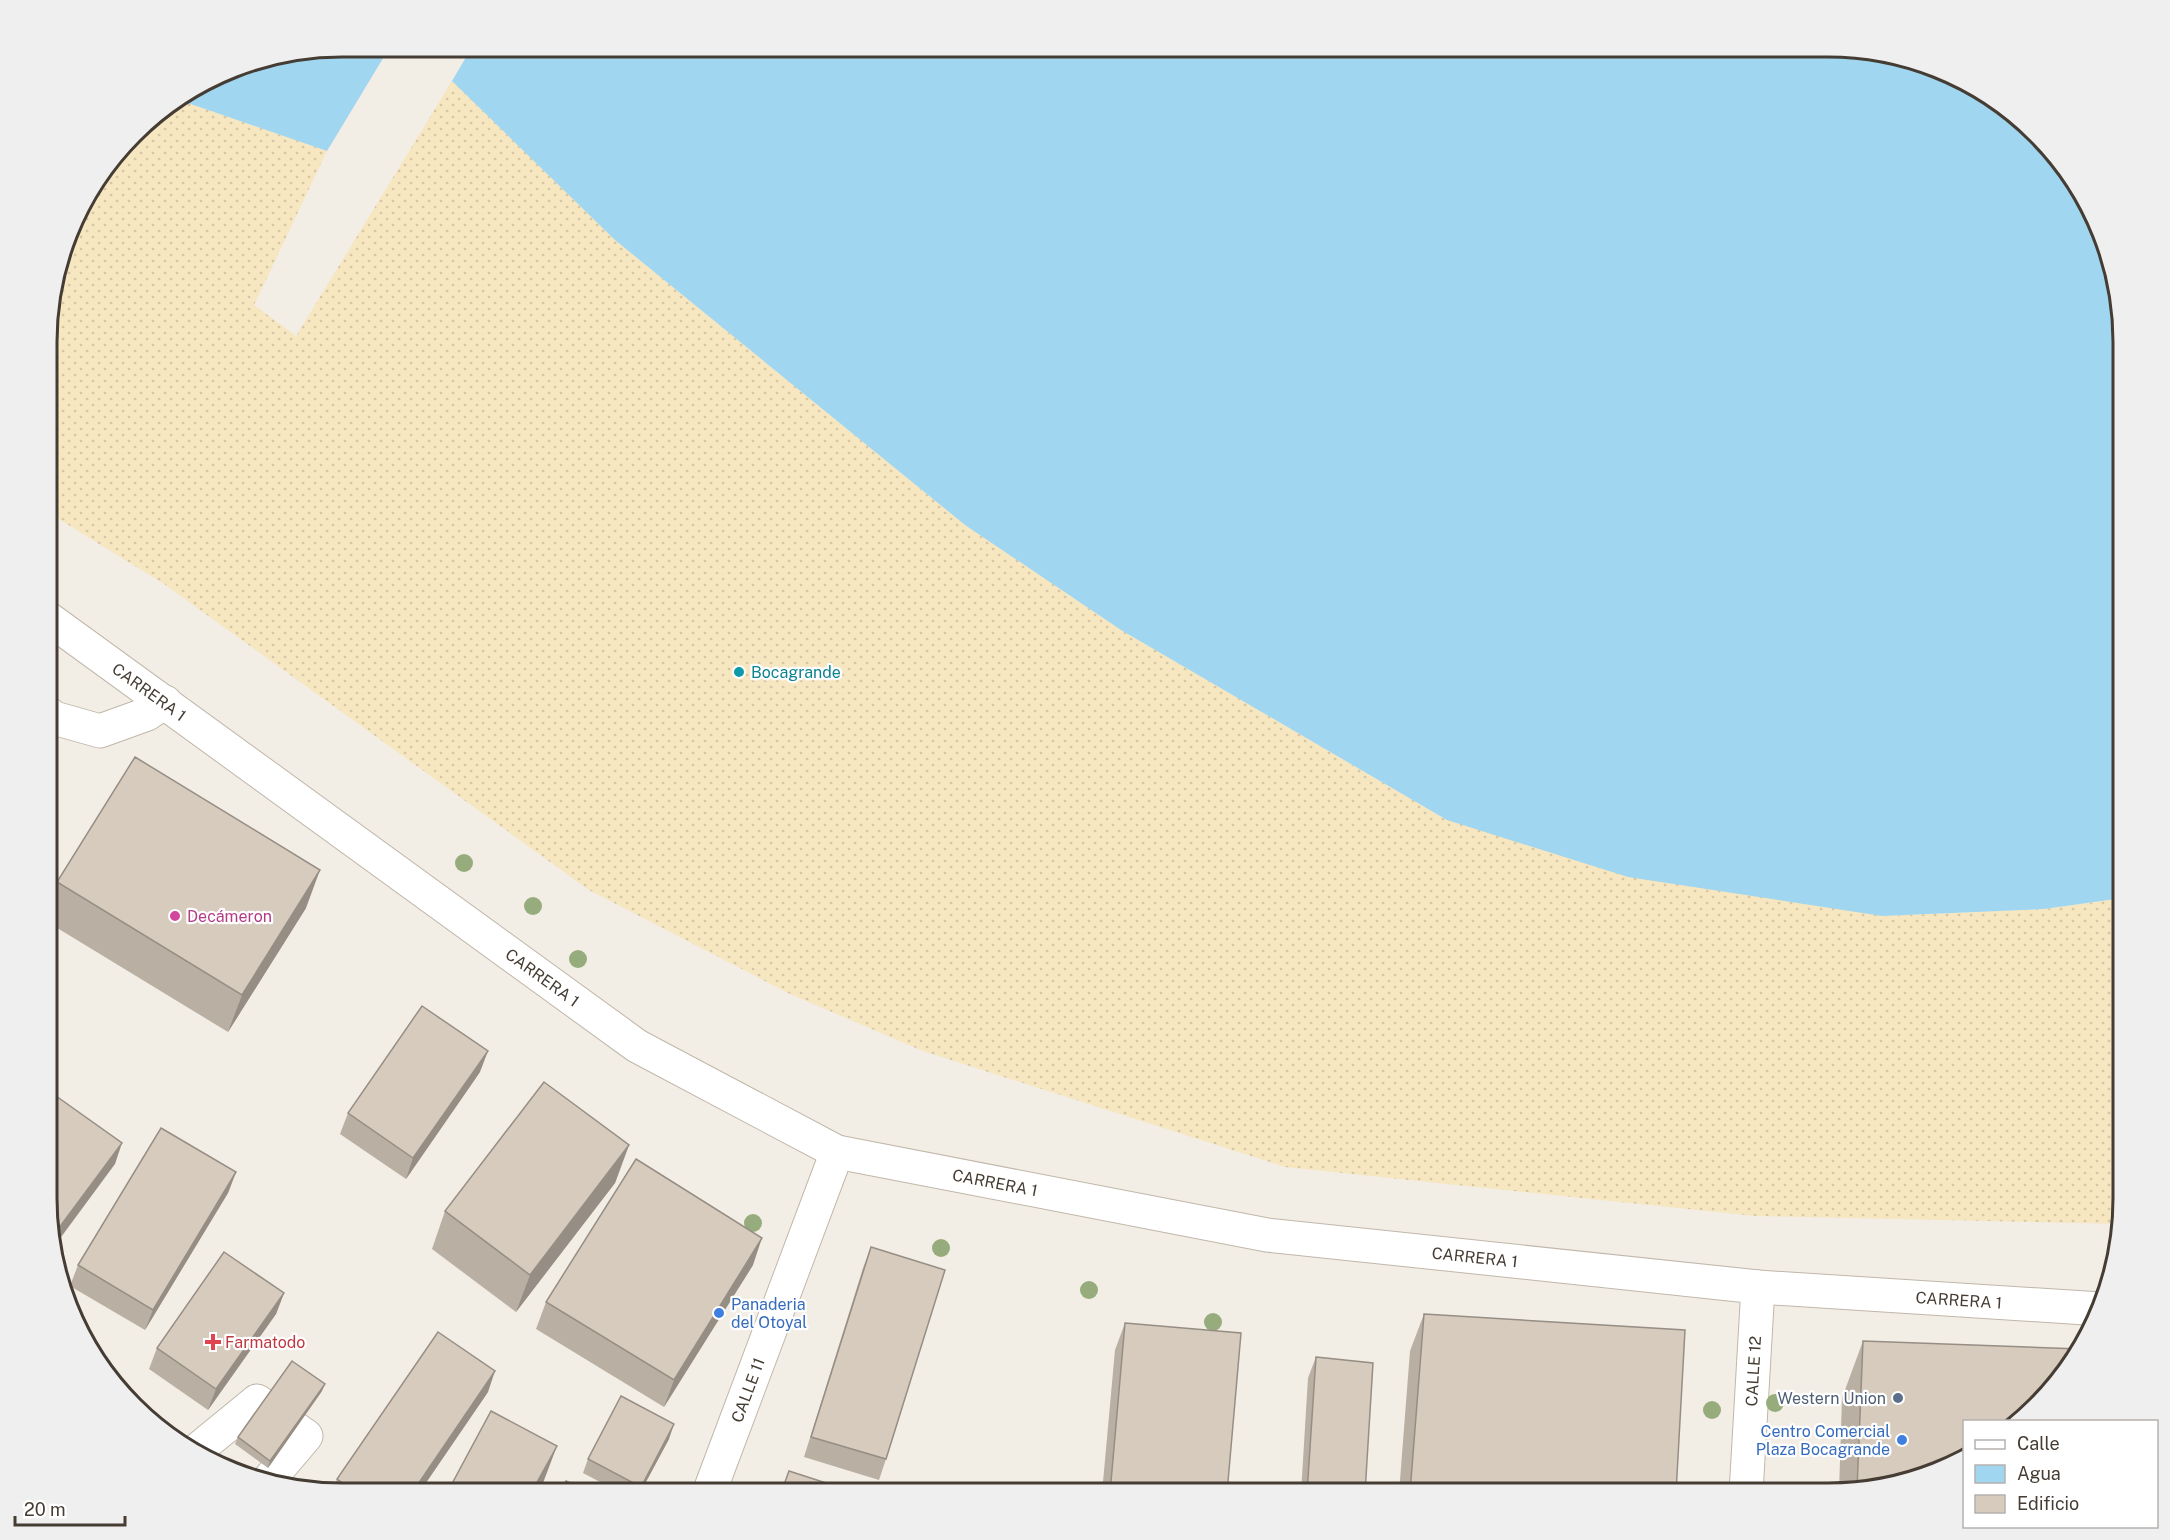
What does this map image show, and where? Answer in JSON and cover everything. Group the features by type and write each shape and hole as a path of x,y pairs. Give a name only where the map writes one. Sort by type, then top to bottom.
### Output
{"street":[{"name":"CARRERA 1","path":"57,629 165,702 637,1046 837,1152 1268,1235 1758,1287 2090,1309"},
{"path":"57,719 100,731 147,714 165,702"},
{"name":"CALLE 11","path":"713,1483 837,1152"},
{"name":"CALLE 12","path":"1747,1483 1758,1287"},
{"path":"202,1446 257,1401 263,1405"},
{"path":"273,1474 306,1436 296,1429"}],"sand":[{"name":"Bocagrande","path":"452,81 615,240 965,525 1121,630 1447,820 1882,916 2044,909 2113,899 2112,1224 1755,1216 1285,1167 923,1051 790,994 589,890 164,584 57,518 59,305 72,251 86,216 116,169 154,128 187,103 327,151 254,305 296,336"}],"water":[{"path":"342,57 384,57 327,151 187,103 233,79 287,62"},
{"path":"466,57 1828,57 1883,62 1919,72 1954,86 1986,105 2016,128 2054,169 2084,216 2098,251 2108,287 2113,342 2113,899 2044,909 1882,916 1628,877 1447,820 1121,630 965,525 615,240 452,81"}],"pier":[{"path":"384,57 387,57 330,153 326,154"}],"building":[{"name":"Decámeron","path":"135,757 320,870 242,995 57,882"},
{"path":"422,1006 488,1051 413,1158 348,1113"},
{"path":"544,1082 629,1145 530,1275 445,1211"},
{"path":"57,1097 122,1143 59,1228"},
{"path":"161,1128 236,1172 153,1310 78,1265"},
{"path":"636,1159 762,1238 674,1380 546,1302"},
{"path":"871,1247 945,1270 886,1459 811,1437"},
{"name":"Farmatodo","path":"224,1252 284,1293 216,1389 157,1348"},
{"path":"1424,1314 1685,1330 1677,1483 1411,1483"},
{"path":"1125,1323 1241,1333 1228,1483 1111,1483"},
{"path":"438,1332 495,1371 419,1483 343,1483 337,1479"},
{"path":"1863,1341 2070,1349 2042,1386 2006,1420 1963,1420 1963,1449 1919,1468 1883,1478 1857,1481"},
{"path":"1316,1357 1373,1363 1366,1483 1308,1483"},
{"path":"292,1361 325,1384 270,1461 238,1437"},
{"path":"621,1396 674,1424 643,1483 633,1483 588,1459"},
{"path":"491,1411 557,1446 537,1483 452,1483"},
{"path":"789,1471 826,1483 785,1483"}],"place":[{"name":"Bocagrande","path":"739,672"},
{"name":"Decámeron","path":"175,916"},
{"name":"Panaderia del Otoyal","path":"719,1313"},
{"name":"Farmatodo","path":"213,1342"},
{"name":"Western Union","path":"1898,1398"},
{"name":"Centro Comercial Plaza Bocagrande","path":"1902,1440"}]}
